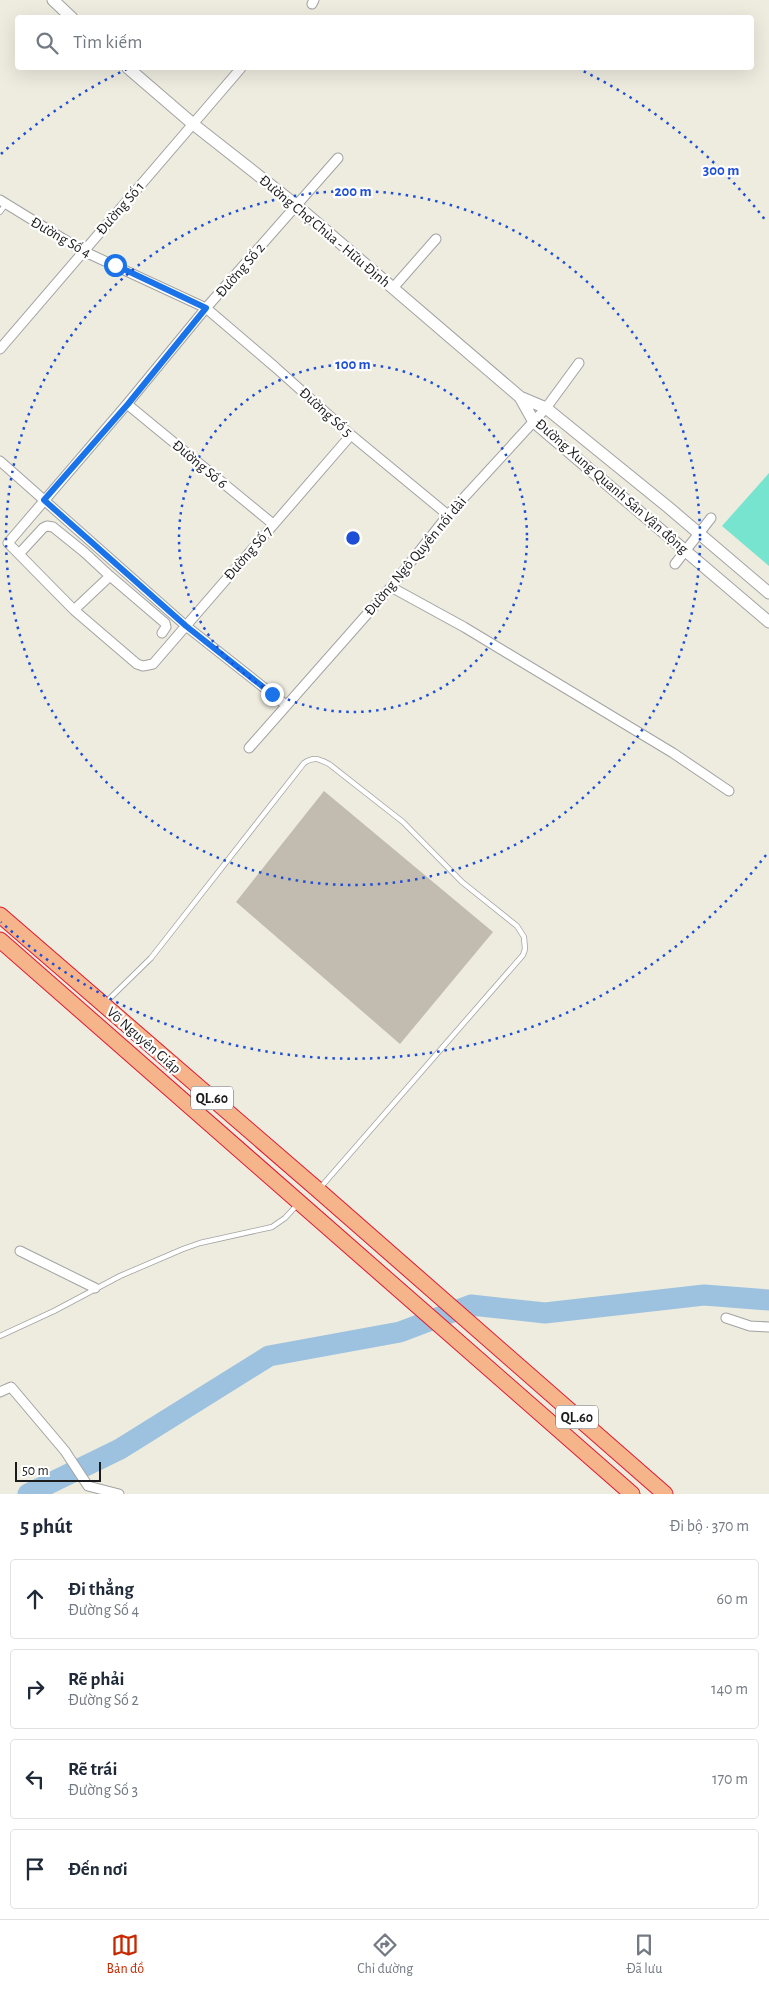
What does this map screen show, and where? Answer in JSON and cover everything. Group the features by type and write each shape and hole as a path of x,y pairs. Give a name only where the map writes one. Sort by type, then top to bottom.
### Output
{"highway":[{"name":"Võ Nguyên Giáp","path":"0,916 666,1494"},
{"name":"Võ Nguyên Giáp","path":"0,940 632,1494"}],"street":[{"path":"53,0 69,15"},
{"name":"Đường Chợ Chùa - Hữu Định","path":"130,70 193,124 296,206 520,397"},
{"name":"Đường Số 1","path":"0,349 239,70"},
{"name":"Đường Số 2","path":"19,554 8,543 128,404 206,308 338,158"},
{"name":"Đường Số 4","path":"3,202 83,251 206,308"},
{"path":"393,288 436,238"},
{"name":"Đường Số 5","path":"206,308 351,435 448,515"},
{"name":"Đường Ngô Quyền nối dài","path":"249,748 391,587 448,515 546,408 579,363"},
{"name":"Đường Xung Quanh Sân Vận động","path":"520,397 546,408 769,593"},
{"name":"Đường Xung Quanh Sân Vận động","path":"520,397 534,422 769,622"},
{"name":"Đường Số 6","path":"128,404 273,524"},
{"name":"Đường Số 7","path":"74,610 137,664 143,666 153,664 351,435"},
{"path":"0,461 186,626 286,705"},
{"path":"675,564 711,518"},
{"path":"110,576 74,610 19,554 43,528 52,527 84,552 165,623 166,627 162,633"},
{"path":"391,587 464,627 673,753 729,791"},
{"path":"20,1251 95,1288"},
{"path":"726,1318 750,1326 769,1327"},
{"path":"0,1392 11,1387 53,1436 88,1486 119,1494"}],"lane":[{"path":"0,212 3,202"},
{"path":"103,1005 151,958 304,763 316,758 329,764 403,822 462,882 517,926 524,937 525,949 523,955 318,1190"},
{"path":"0,1336 54,1311 120,1276 200,1243 272,1228 285,1218 300,1202"}],"shaded area":[{"path":"769,473 769,566 722,526"}],"building":[{"path":"324,791 493,932 400,1044 236,902"}],"waterway":[{"path":"28,1494 120,1449 269,1356 400,1332 471,1305 545,1313 704,1295 769,1300"}],"route":[{"path":"115,265 206,308 128,404 44,500 186,626 272,694"}]}
